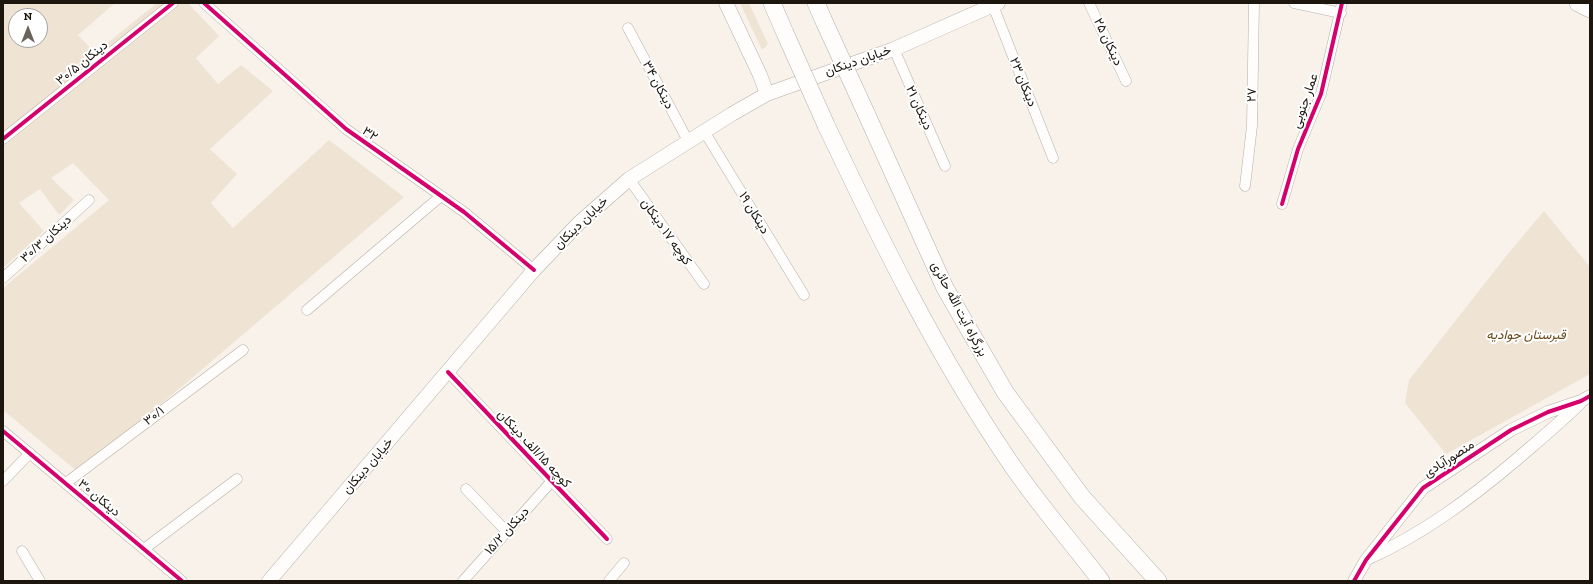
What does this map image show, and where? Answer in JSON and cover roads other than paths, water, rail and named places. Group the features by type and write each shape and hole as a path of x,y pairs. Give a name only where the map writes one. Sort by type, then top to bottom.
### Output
{"highway":[{"path":"772,3 826,125 902,280 951,371 1010,462 1101,581"},
{"name":"بزرگراه آیت الله حائری","path":"816,3 823,11 839,57 866,113 944,288 1005,392 1082,497 1158,581"},
{"path":"1578,3 1590,9"}],"main road":[{"path":"726,3 760,75 767,94"},
{"name":"خیابان دینکان","path":"271,581 534,270 579,223 629,179 704,130 767,94 894,49 994,4"}],"street":[{"name":"۳۰/۵ دینکان","path":"3,139 174,3"},
{"name":"۳۲","path":"204,3 346,129 441,196 534,270"},
{"name":"۲۵ دینکان","path":"1089,3 1126,80"},
{"name":"۲۷","path":"1245,186 1252,126 1254,3"},
{"path":"1294,3 1341,8"},
{"name":"۲۳ دینکان","path":"994,4 1053,158"},
{"name":"عمار جنوبی","path":"1282,204 1298,149 1321,94 1341,8"},
{"name":"۳۴ دینکان","path":"628,28 688,141"},
{"name":"۲۱ دینکان","path":"894,49 945,166"},
{"name":"۱۹ دینکان","path":"704,130 804,295"},
{"name":"کوچه ۱۷ دینکان","path":"629,179 704,284"},
{"path":"307,310 441,196"},
{"name":"۳۰/۳ دینکان","path":"3,278 90,200"},
{"name":"۳۰/۱","path":"66,483 243,350"},
{"name":"کوچه ۱۵/الف دینکان","path":"448,372 551,482 607,539"},
{"name":"منصورآبادی","path":"1354,581 1366,560 1423,488 1511,430 1548,412 1586,399"},
{"name":"منصورآبادی","path":"1366,560 1388,550 1442,518 1544,437 1586,399"},
{"name":"۳۰ دینکان","path":"3,432 182,581"},
{"path":"3,481 30,453"},
{"path":"144,549 237,479"},
{"name":"۱۵/۲ دینکان","path":"463,581 551,482"},
{"path":"466,489 506,532"},
{"path":"22,551 40,581"},
{"path":"609,581 624,563"}],"park label":[{"name":"قبرستان جوادیه","path":"1526,335"}]}
